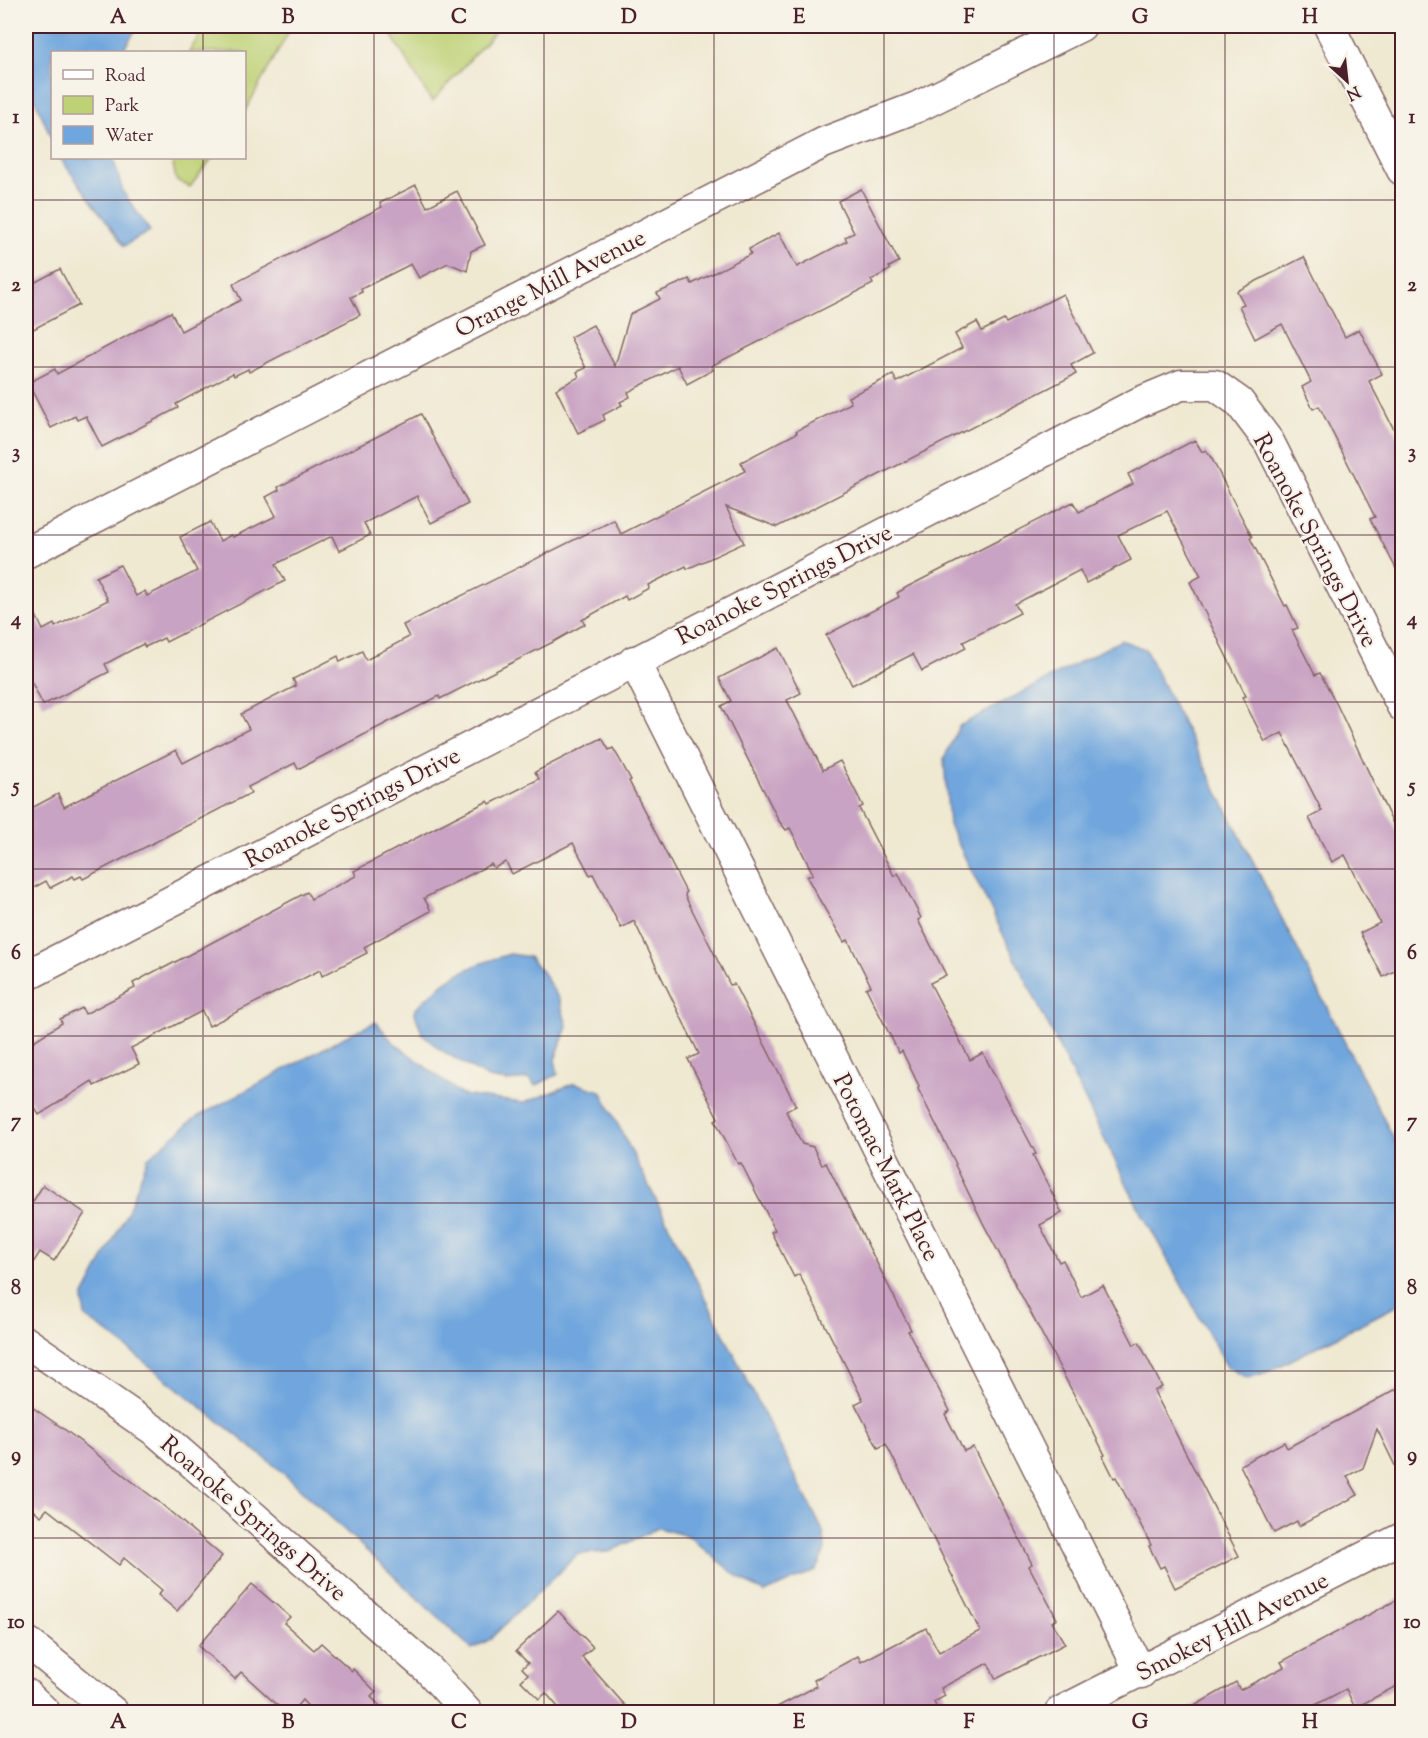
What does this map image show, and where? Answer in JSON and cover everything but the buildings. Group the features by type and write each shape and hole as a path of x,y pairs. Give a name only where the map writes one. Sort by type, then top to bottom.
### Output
{"street":[{"name":"Orange Mill Avenue","path":"26,552 823,143 917,107 1081,26"},
{"path":"1329,26 1402,170"},
{"name":"Roanoke Springs Drive","path":"26,976 1140,402 1181,385 1215,385 1239,402 1269,442 1402,706"},
{"name":"Potomac Mark Place","path":"634,661 1141,1673"},
{"name":"Roanoke Springs Drive","path":"26,1342 158,1433 429,1670 467,1713"},
{"name":"Smokey Hill Avenue","path":"1060,1713 1402,1538"},
{"path":"26,1641 113,1713"},
{"path":"26,1694 45,1713"}],"green space":[{"path":"205,26 292,26 246,109 246,51 190,51"},
{"path":"386,26 500,26 432,102"},
{"path":"172,159 211,159 190,187 176,180"}],"water":[{"path":"26,26 138,26 123,51 51,51 51,138 26,78"},
{"path":"61,159 113,159 123,192 150,231 124,246"},
{"path":"1121,640 1145,649 1402,1155 1402,1303 1270,1371 1248,1378 1227,1367 1134,1199 949,825 944,759 959,726"},
{"path":"510,954 529,957 543,973 559,999 567,1026 555,1060 558,1074 535,1086 530,1079 507,1081 488,1078 439,1049 422,1033 414,1011 446,981 468,969"},
{"path":"376,1022 392,1041 462,1095 524,1103 575,1083 601,1091 824,1533 825,1550 816,1570 765,1593 738,1577 688,1536 658,1528 609,1552 578,1554 489,1640 472,1649 280,1470 85,1317 83,1298 128,1211 148,1158 195,1118"}]}
